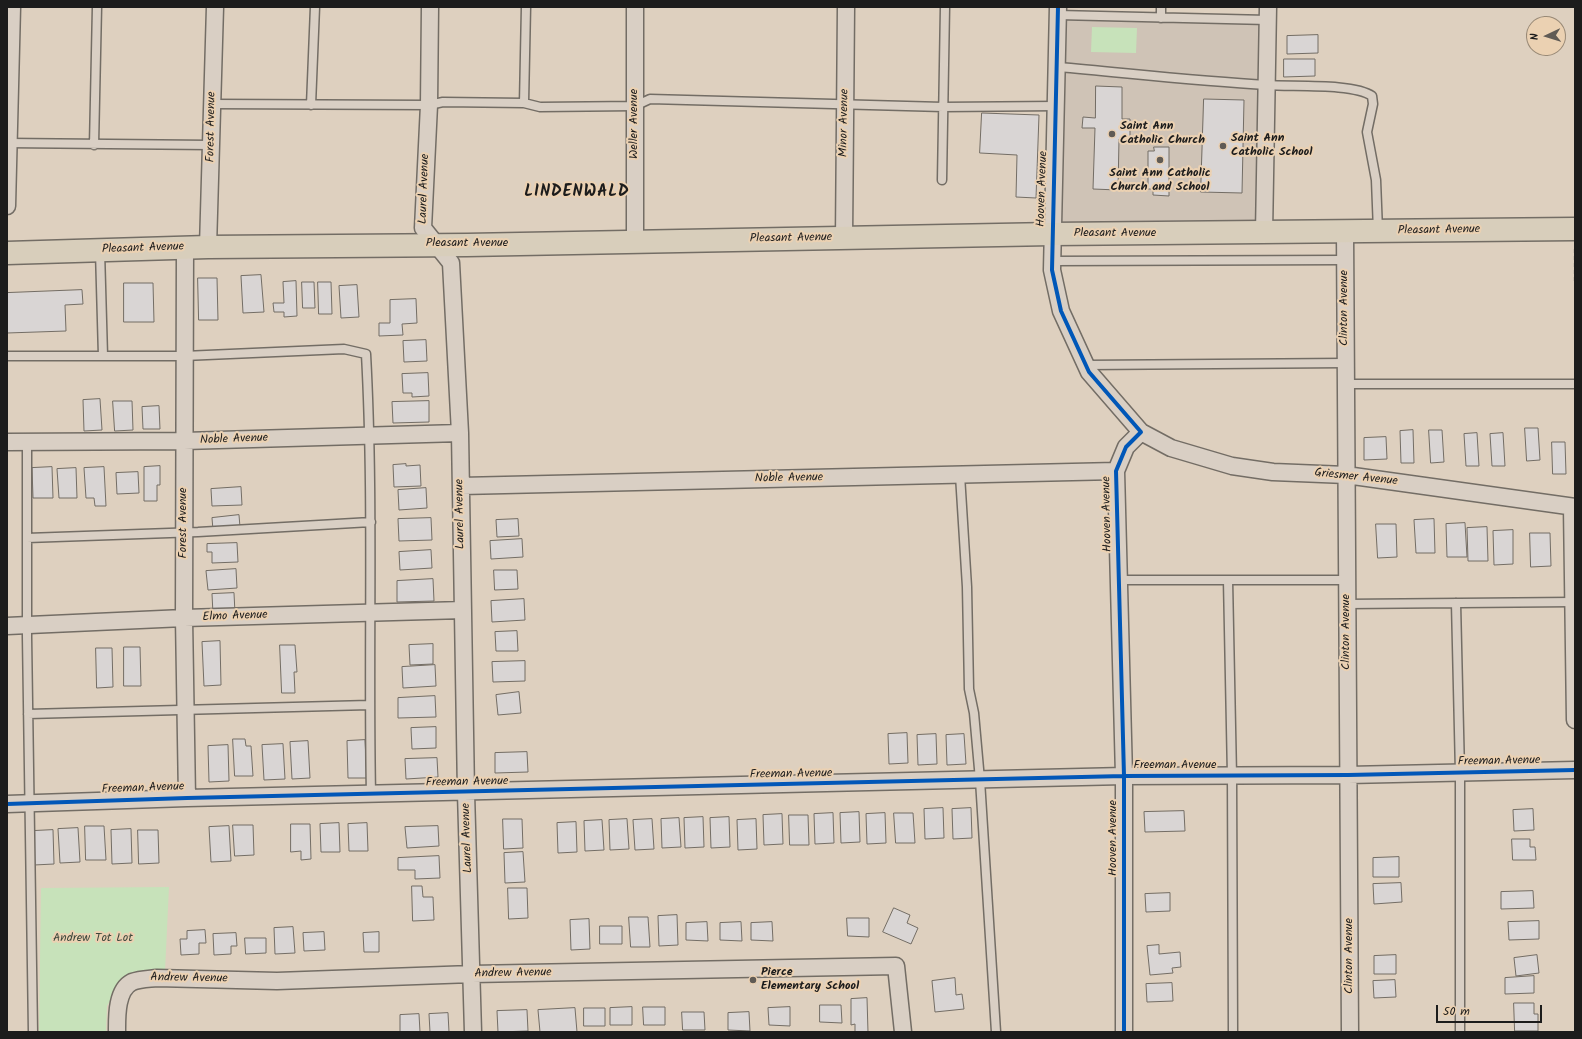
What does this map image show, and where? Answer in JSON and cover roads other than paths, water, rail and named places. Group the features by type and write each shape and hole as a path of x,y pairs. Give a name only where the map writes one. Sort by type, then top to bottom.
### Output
{"main road":[{"name":"Pleasant Avenue","path":"7,253 185,247 635,242 1052,234 1264,234 1575,229"}],"street":[{"path":"7,206 8,74 12,7"},
{"name":"Forest Avenue","path":"208,247 215,7"},
{"name":"Laurel Avenue","path":"430,7 429,105 423,228 451,263 460,433 466,793 473,1032"},
{"name":"Weller Avenue","path":"635,242 636,7"},
{"name":"Minor Avenue","path":"844,238 846,7"},
{"name":"Hooven Avenue","path":"1058,11 1058,67 1052,270 1061,311 1089,372 1141,432 1126,447 1116,471 1124,776 1124,1032"},
{"path":"1264,234 1268,14"},
{"name":"Clinton Avenue","path":"1345,232 1350,1032"},
{"name":"Forest Avenue","path":"185,247 184,618 187,798"},
{"name":"Griesmer Avenue","path":"1141,432 1171,448 1232,466 1272,472 1346,475 1573,507"},
{"name":"Noble Avenue","path":"7,442 184,441 460,433"},
{"name":"Noble Avenue","path":"461,486 1116,471"},
{"path":"1573,507 1575,720"},
{"name":"Elmo Avenue","path":"7,626 184,618 463,610"},
{"name":"Freeman Avenue","path":"7,804 187,798 466,793 1124,776 1348,775 1575,770"},
{"name":"Andrew Avenue","path":"118,1032 117,1011 121,996 131,983 158,978 277,981 472,974 896,966 903,1032"}],"lane":[{"path":"94,144 97,7"},
{"path":"311,105 315,7"},
{"path":"524,103 526,7"},
{"path":"942,180 945,7"},
{"path":"1160,18 1161,7"},
{"path":"1058,11 1160,18 1268,14"},
{"path":"1058,67 1266,86 1351,89 1366,92 1372,96 1373,104 1367,132 1376,180 1378,231"},
{"path":"212,104 429,105 444,102 524,103 540,107 635,106 650,99 943,107 1056,106"},
{"path":"8,143 211,145"},
{"path":"100,250 103,356"},
{"path":"1052,261 1345,260"},
{"path":"7,356 184,356 344,349 366,354 370,436 371,522 369,705 371,794"},
{"path":"1086,365 1346,363"},
{"path":"1346,384 1575,384"},
{"path":"27,442 27,626 33,1032"},
{"path":"960,475 967,587 969,689 974,713 980,780 996,1032"},
{"path":"27,538 184,532 371,522"},
{"path":"1119,580 1347,580"},
{"path":"1228,580 1232,776 1233,1032"},
{"path":"1347,604 1573,602"},
{"path":"1456,603 1460,773 1460,1032"},
{"path":"28,714 369,705"}],"place":[{"name":"Saint Ann Catholic Church","path":"1112,134"},
{"name":"Saint Ann Catholic School","path":"1223,146"},
{"name":"Saint Ann Catholic Church and School","path":"1160,160"},
{"name":"Pierce Elementary School","path":"753,980"}],"district":[{"name":"LINDENWALD","path":"577,193"}],"park label":[{"name":"Andrew Tot Lot","path":"93,939"}]}
